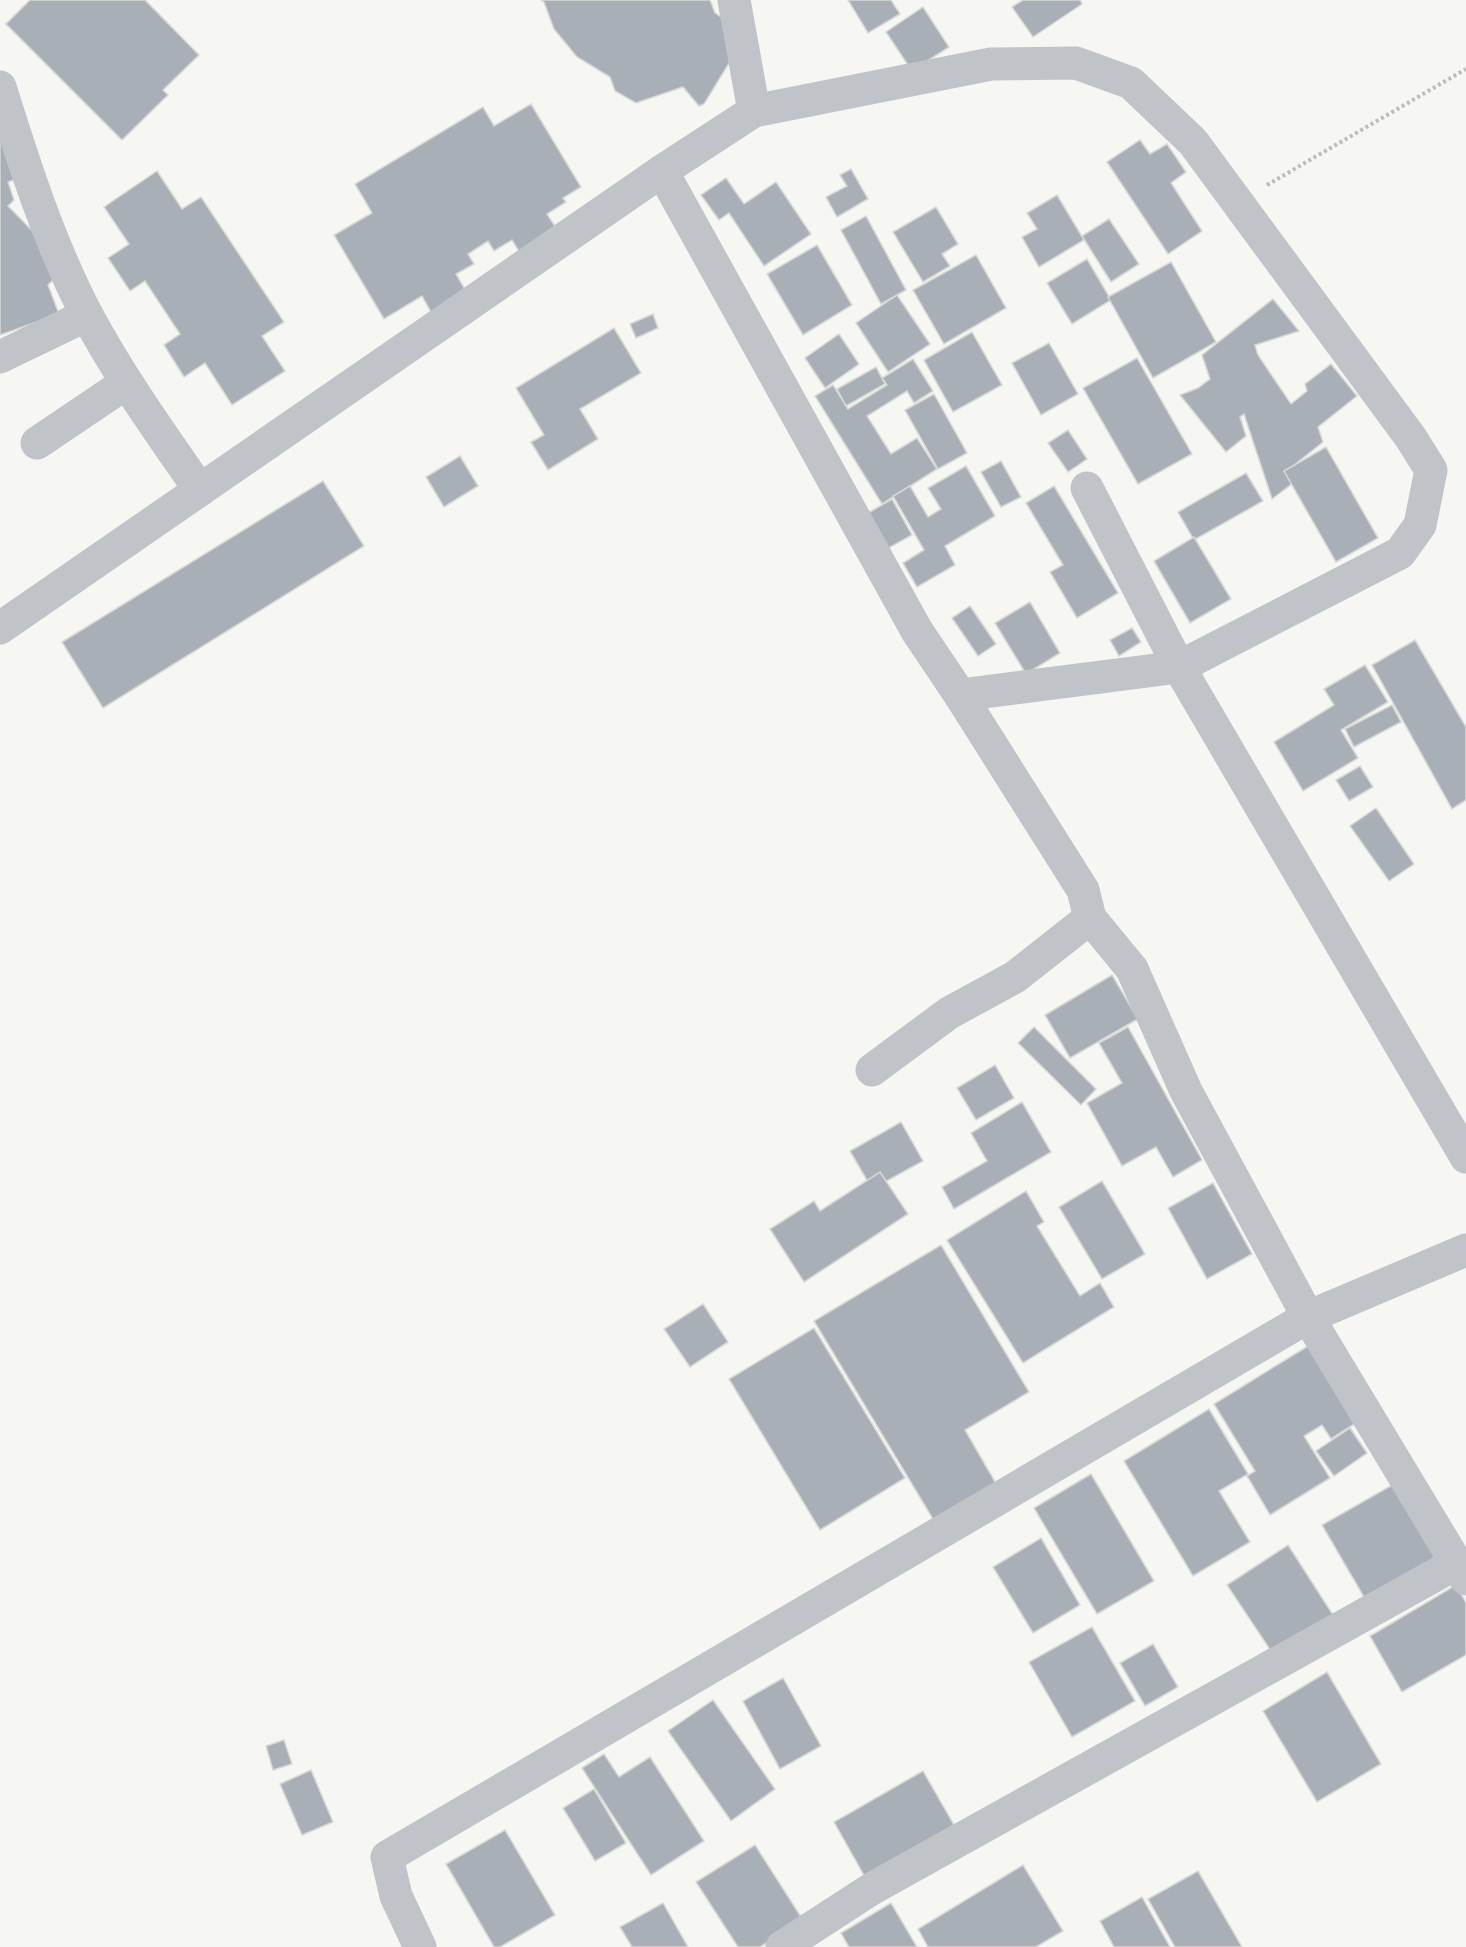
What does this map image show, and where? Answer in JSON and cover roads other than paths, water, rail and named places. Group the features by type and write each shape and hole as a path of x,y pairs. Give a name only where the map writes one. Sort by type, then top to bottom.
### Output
{"street":[{"path":"734,0 754,111"},
{"path":"0,628 662,171 754,111 992,64 1076,63 1131,83 1193,142 1411,438 1431,470 1420,525 1400,553 1179,667 960,695"},
{"path":"0,87 48,228 87,315 126,383 200,490"},
{"path":"662,171 917,631 1083,890 1090,918 1132,969 1186,1091 1308,1317 1462,1571 873,1888 782,1947"},
{"path":"0,357 87,315"},
{"path":"37,443 126,383"},
{"path":"1087,488 1179,667 1466,1157"},
{"path":"872,1070 949,1013 1016,977 1090,918"},
{"path":"420,1947 396,1896 387,1857 1308,1317 1466,1250"}]}
